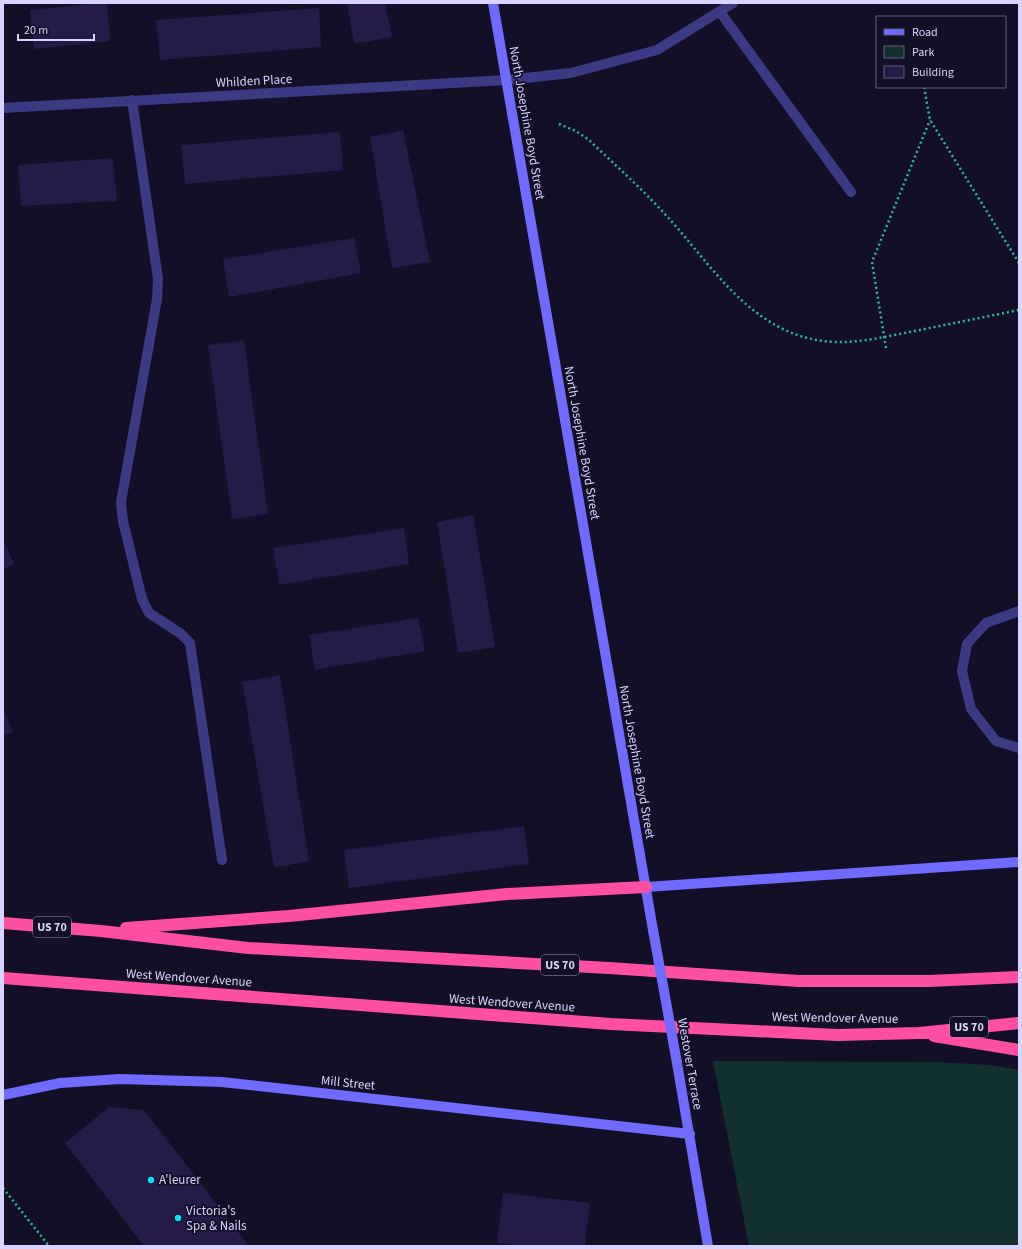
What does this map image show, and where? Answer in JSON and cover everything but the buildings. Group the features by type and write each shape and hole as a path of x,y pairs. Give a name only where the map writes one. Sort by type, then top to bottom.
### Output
{"highway":[{"path":"101,931 289,916 507,894 646,887"},
{"name":"US 70","path":"3,923 101,931 248,948 609,968 799,981 929,981 1019,977"},
{"name":"West Wendover Avenue","path":"3,978 611,1024 837,1035 919,1033 1019,1023"},
{"path":"919,1033 1019,1050"}],"main road":[{"name":"North Josephine Boyd Street","path":"493,3 646,887"},
{"path":"646,887 1019,862"},
{"name":"Westover Terrace","path":"646,887 690,1134 708,1246"},
{"name":"Mill Street","path":"3,1095 60,1083 112,1080 222,1082 690,1134"}],"street":[{"name":"Whilden Place","path":"3,108 507,80 571,73 657,50 733,3"},
{"path":"720,12 851,192"},
{"path":"132,100 158,279 157,299 121,502 123,521 142,599 149,613 180,633 190,643 222,860"},
{"path":"1019,611 986,623 967,644 962,671 971,709 996,741 1019,748"}],"path":[{"path":"924,88 930,120 1019,263"},
{"path":"886,348 872,262 930,120"},
{"path":"559,124 576,131 589,140 664,212 703,260 745,304 779,328 806,337 833,342 863,341 1019,310"},
{"path":"3,1188 49,1246"}],"green space":[{"path":"713,1061 938,1062 989,1065 1019,1070 1019,1246 749,1246"}],"place":[{"name":"A'leurer","path":"151,1180"},
{"name":"Victoria's Spa & Nails","path":"178,1218"}]}
